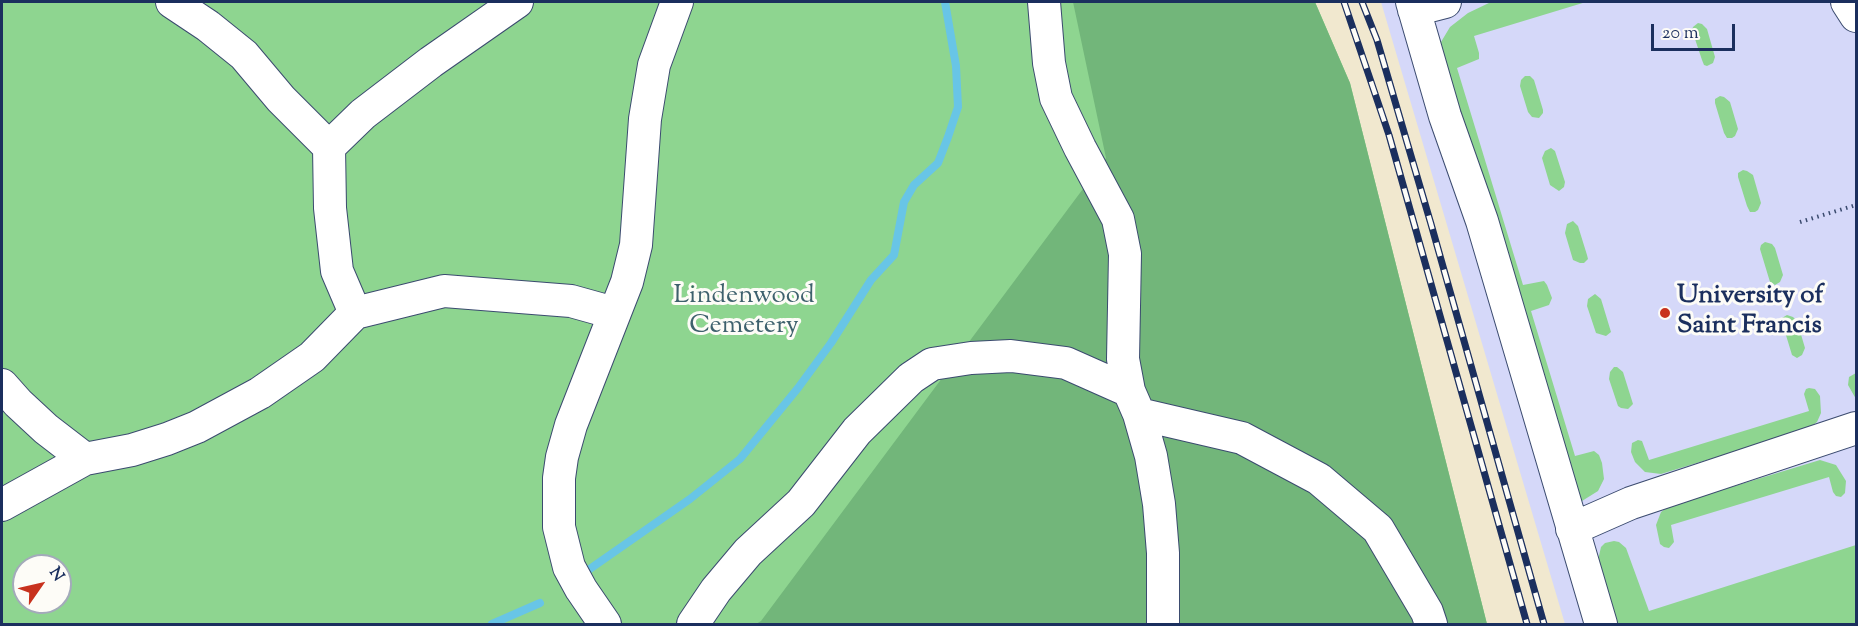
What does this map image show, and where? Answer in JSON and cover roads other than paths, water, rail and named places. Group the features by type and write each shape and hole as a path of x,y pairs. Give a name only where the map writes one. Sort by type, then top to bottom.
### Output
{"lane":[{"path":"172,2 208,26 244,55 281,99 329,147 330,207 338,271 355,313"},
{"path":"329,147 363,114 431,62 517,2"},
{"path":"606,624 581,589 569,567 559,526 559,478 571,425 627,282 636,245 645,119 654,65 677,2"},
{"path":"1044,2 1049,63 1056,98 1118,219 1125,254 1123,358 1151,456 1159,504 1163,553 1163,624"},
{"path":"1445,2 1413,6 1444,116 1482,221 1601,624"},
{"path":"1847,2 1857,16"},
{"path":"2,505 85,459 132,450 167,439 197,427 260,393 312,357 355,313 444,291 571,301 614,313"},
{"path":"693,624 716,590 741,560 801,503 857,431 911,378 932,364 971,358 1011,356 1066,363 1134,402 1242,438 1318,480 1378,529 1427,612 1431,624"},
{"path":"2,385 46,429 85,459"},
{"path":"1572,528 1631,503 1857,428"}],"waterway":[{"path":"584,573 690,499 740,459 798,388 831,343 871,280 894,255 904,202 914,185 938,163 958,107 956,66 945,2"},
{"path":"492,624 540,603"}],"railway":[{"path":"1344,2 1389,135 1527,624"},
{"path":"1362,2 1377,40 1431,224 1544,624"}],"place":[{"name":"University of Saint Francis","path":"1665,313"}],"park label":[{"name":"Lindenwood Cemetery","path":"744,313"}]}
